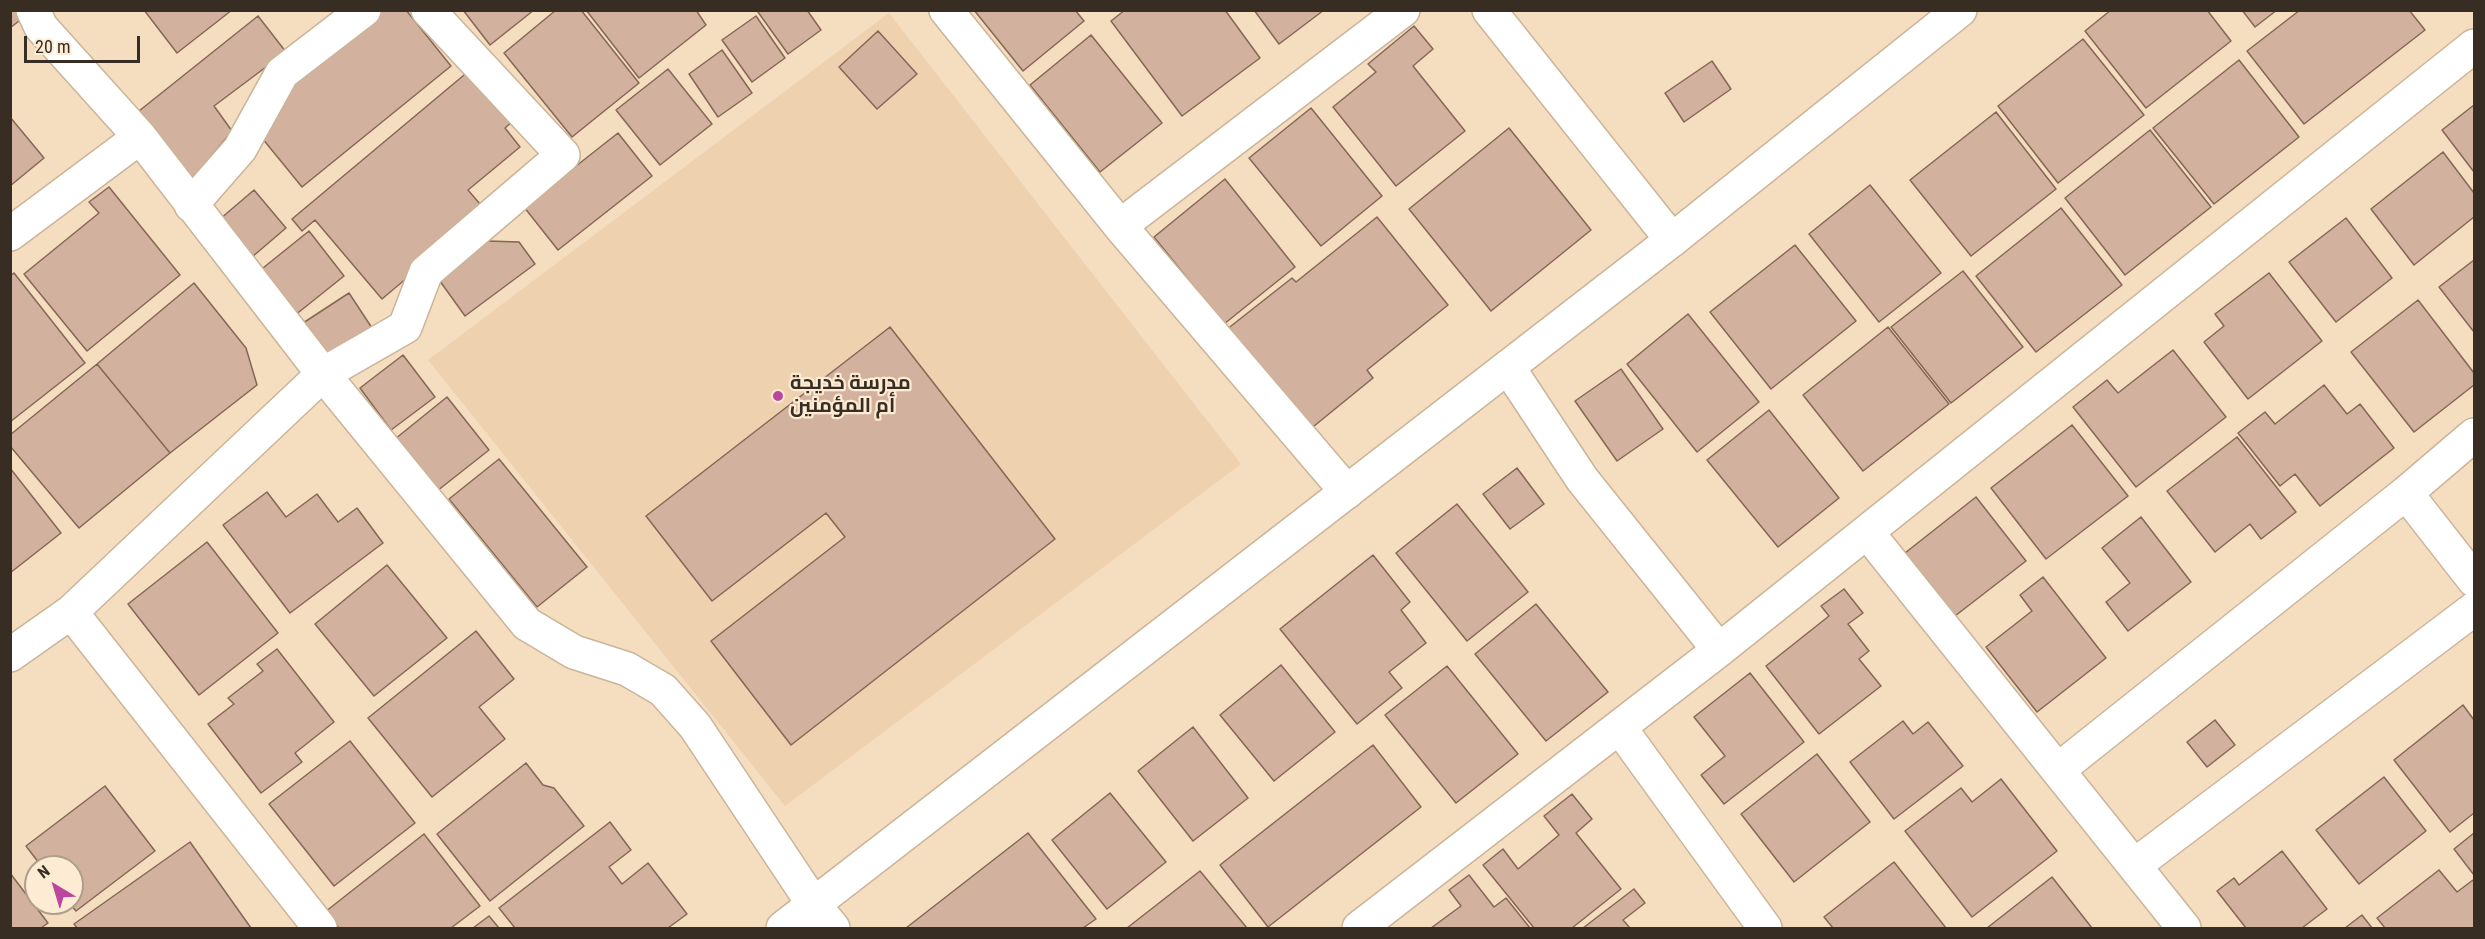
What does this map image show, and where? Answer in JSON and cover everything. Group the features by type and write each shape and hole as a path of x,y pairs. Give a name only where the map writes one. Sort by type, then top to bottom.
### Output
{"street":[{"path":"33,10 41,27 140,137 323,374 527,624 574,652 627,669 663,690 695,726 824,917"},
{"path":"191,205 240,149 282,73 364,10"},
{"path":"10,655 71,612 323,374 405,327 426,272 563,155 428,10"},
{"path":"946,10 1120,226 1347,492"},
{"path":"1120,226 1404,10"},
{"path":"1489,10 1672,240"},
{"path":"783,928 824,917 1347,492 1672,240 1960,10"},
{"path":"1359,928 1719,650 2475,46"},
{"path":"10,234 140,137"},
{"path":"1508,367 1582,479 1719,650"},
{"path":"2058,770 2406,493 2475,435"},
{"path":"2406,493 2475,579"},
{"path":"1867,532 2184,928"},
{"path":"2135,865 2475,609"},
{"path":"71,612 320,928"},
{"path":"1620,728 1765,928"}],"shaded area":[{"path":"889,13 1241,464 785,806 428,360"}],"building":[{"path":"10,10 25,10 28,14 10,28"},
{"path":"144,10 232,10 177,53"},
{"path":"382,10 406,10 451,66 302,187 262,138 290,85"},
{"path":"463,10 534,10 490,45"},
{"path":"556,10 581,10 639,83 572,137 504,53"},
{"path":"586,10 696,10 706,25 639,78"},
{"path":"760,10 807,10 821,30 788,54 758,12"},
{"path":"974,10 1075,10 1084,21 1023,71"},
{"path":"1125,10 1225,10 1260,58 1182,116 1111,21"},
{"path":"1254,10 1324,10 1279,44"},
{"path":"2111,10 2207,10 2231,41 2146,108 2085,31"},
{"path":"2242,10 2277,10 2255,27"},
{"path":"2300,10 2409,10 2425,30 2304,124 2247,51"},
{"path":"258,16 286,52 214,106 232,131 191,181 139,111"},
{"path":"756,16 785,58 752,82 722,40"},
{"path":"1414,26 1433,49 1413,66 1465,131 1396,186 1333,107 1376,72 1368,64"},
{"path":"878,31 917,74 877,109 839,67"},
{"path":"1091,35 1162,123 1100,172 1030,85"},
{"path":"2083,39 2144,115 2058,183 1998,106"},
{"path":"722,50 752,93 718,117 689,74"},
{"path":"2239,60 2299,137 2214,204 2153,128"},
{"path":"1712,61 1731,89 1684,122 1665,93"},
{"path":"476,65 519,116 505,128 520,147 468,190 486,211 382,299 315,220 302,231 292,219"},
{"path":"668,69 712,124 660,165 616,110"},
{"path":"2474,105 2474,172 2442,130"},
{"path":"1311,108 1382,196 1321,246 1249,158"},
{"path":"1996,112 2056,189 1971,256 1910,180"},
{"path":"10,117 44,158 10,186"},
{"path":"1509,128 1591,230 1491,311 1409,209"},
{"path":"2150,130 2211,207 2125,275 2065,198"},
{"path":"618,133 652,176 558,250 524,207"},
{"path":"2443,152 2474,193 2474,217 2414,265 2371,209"},
{"path":"1225,179 1295,267 1224,324 1154,237"},
{"path":"1870,185 1941,273 1879,322 1809,234"},
{"path":"109,187 180,275 87,351 24,274 99,213 89,202"},
{"path":"254,190 286,228 245,263 213,225"},
{"path":"2061,208 2122,285 2036,352 1976,276"},
{"path":"1377,217 1448,305 1367,370 1373,378 1308,431 1226,330 1292,278 1296,282"},
{"path":"2346,218 2392,278 2336,322 2289,262"},
{"path":"309,231 344,276 294,316 258,272"},
{"path":"487,241 519,242 535,264 465,316 437,277"},
{"path":"1795,245 1856,321 1771,389 1710,312"},
{"path":"2474,260 2474,332 2439,287"},
{"path":"1963,271 2023,347 1951,403 1891,327"},
{"path":"14,273 85,363 10,422 10,276"},
{"path":"2269,273 2322,341 2248,399 2204,342 2224,326 2215,314"},
{"path":"194,283 246,348 257,385 170,453 97,364"},
{"path":"349,293 374,331 329,361 303,323"},
{"path":"2418,300 2474,373 2474,385 2414,432 2351,352"},
{"path":"1688,314 1759,402 1697,452 1627,364"},
{"path":"890,327 1055,539 791,745 711,641 845,537 826,513 712,601 646,516"},
{"path":"1888,327 1949,404 1863,471 1803,395"},
{"path":"2173,350 2226,417 2136,487 2073,407 2107,380 2118,393"},
{"path":"403,355 435,397 391,430 360,388"},
{"path":"97,364 170,453 79,528 10,446 10,435"},
{"path":"1621,369 1663,429 1617,461 1575,401"},
{"path":"2324,385 2347,414 2360,404 2394,448 2320,506 2295,474 2280,486 2238,433 2265,412 2275,424"},
{"path":"447,397 489,450 437,491 395,439"},
{"path":"1769,410 1839,498 1778,547 1707,460"},
{"path":"2072,425 2128,496 2046,559 1991,488"},
{"path":"2237,437 2296,512 2261,539 2250,524 2215,552 2167,491"},
{"path":"499,459 587,567 537,607 449,499"},
{"path":"10,468 61,533 10,573"},
{"path":"1517,468 1544,504 1510,529 1483,494"},
{"path":"267,492 286,517 317,494 338,522 357,508 383,543 290,613 223,525"},
{"path":"1976,497 2026,561 1955,616 1905,553"},
{"path":"1457,504 1528,592 1467,641 1396,553"},
{"path":"2141,517 2191,582 2128,631 2106,602 2130,583 2102,548"},
{"path":"207,542 278,633 199,695 128,604"},
{"path":"1373,555 1410,602 1401,610 1426,643 1389,672 1402,688 1357,724 1280,629"},
{"path":"387,565 447,638 374,696 315,624"},
{"path":"2043,577 2106,658 2037,712 1986,647 2032,611 2020,595"},
{"path":"1844,589 1863,613 1848,624 1869,651 1859,659 1881,686 1819,734 1766,666 1829,616 1821,606"},
{"path":"1536,604 1608,692 1546,741 1475,654"},
{"path":"476,631 514,679 479,707 505,739 432,797 368,718"},
{"path":"277,649 334,722 295,753 302,762 261,793 208,724 234,704 228,698 263,671 257,664"},
{"path":"1281,665 1335,732 1274,781 1220,715"},
{"path":"1447,666 1518,754 1456,803 1385,715"},
{"path":"1750,673 1804,742 1724,804 1701,775 1725,756 1694,717"},
{"path":"2463,705 2474,720 2474,813 2450,832 2394,760"},
{"path":"2215,720 2235,745 2207,767 2187,742"},
{"path":"1903,721 1913,734 1928,722 1963,766 1894,819 1850,762"},
{"path":"1193,727 1248,798 1193,841 1138,771"},
{"path":"350,741 415,823 334,886 269,804"},
{"path":"1373,745 1421,807 1268,927 1220,865"},
{"path":"1817,754 1870,822 1794,882 1741,814"},
{"path":"526,763 543,785 554,788 584,826 490,901 437,834"},
{"path":"2384,777 2426,831 2359,884 2316,830"},
{"path":"2001,779 2057,851 1972,917 1905,831 1961,788 1972,802"},
{"path":"105,786 155,851 84,905 84,855 33,855 26,846"},
{"path":"1110,793 1166,862 1107,909 1052,840"},
{"path":"1572,794 1592,819 1576,833 1621,889 1572,928 1534,928 1483,865 1503,849 1518,869 1559,835 1544,816"},
{"path":"610,822 631,850 609,867 622,884 648,863 687,914 668,928 515,928 499,908"},
{"path":"1028,833 1096,919 1083,928 906,928"},
{"path":"2474,833 2474,875 2454,849"},
{"path":"424,834 480,906 451,928 339,928 325,912"},
{"path":"190,842 251,928 77,928 74,924"},
{"path":"2282,851 2327,909 2302,928 2246,928 2217,891 2234,878 2239,885"},
{"path":"1894,862 1946,928 1833,928 1824,917"},
{"path":"2439,870 2457,892 2473,880 2474,928 2385,928 2377,918"},
{"path":"1200,871 1247,928 1127,928"},
{"path":"10,873 24,891 24,915 42,915 48,923 41,928 10,928"},
{"path":"1469,875 1494,907 1506,898 1530,928 1431,928 1461,906 1449,890"},
{"path":"2052,877 2092,928 1987,928"},
{"path":"1634,889 1645,903 1623,920 1630,928 1583,928"},
{"path":"2362,915 2372,928 2345,928"},
{"path":"489,916 499,928 473,928"}],"place":[{"name":"مدرسة خديجة أم المؤمنين","path":"778,396"}]}
